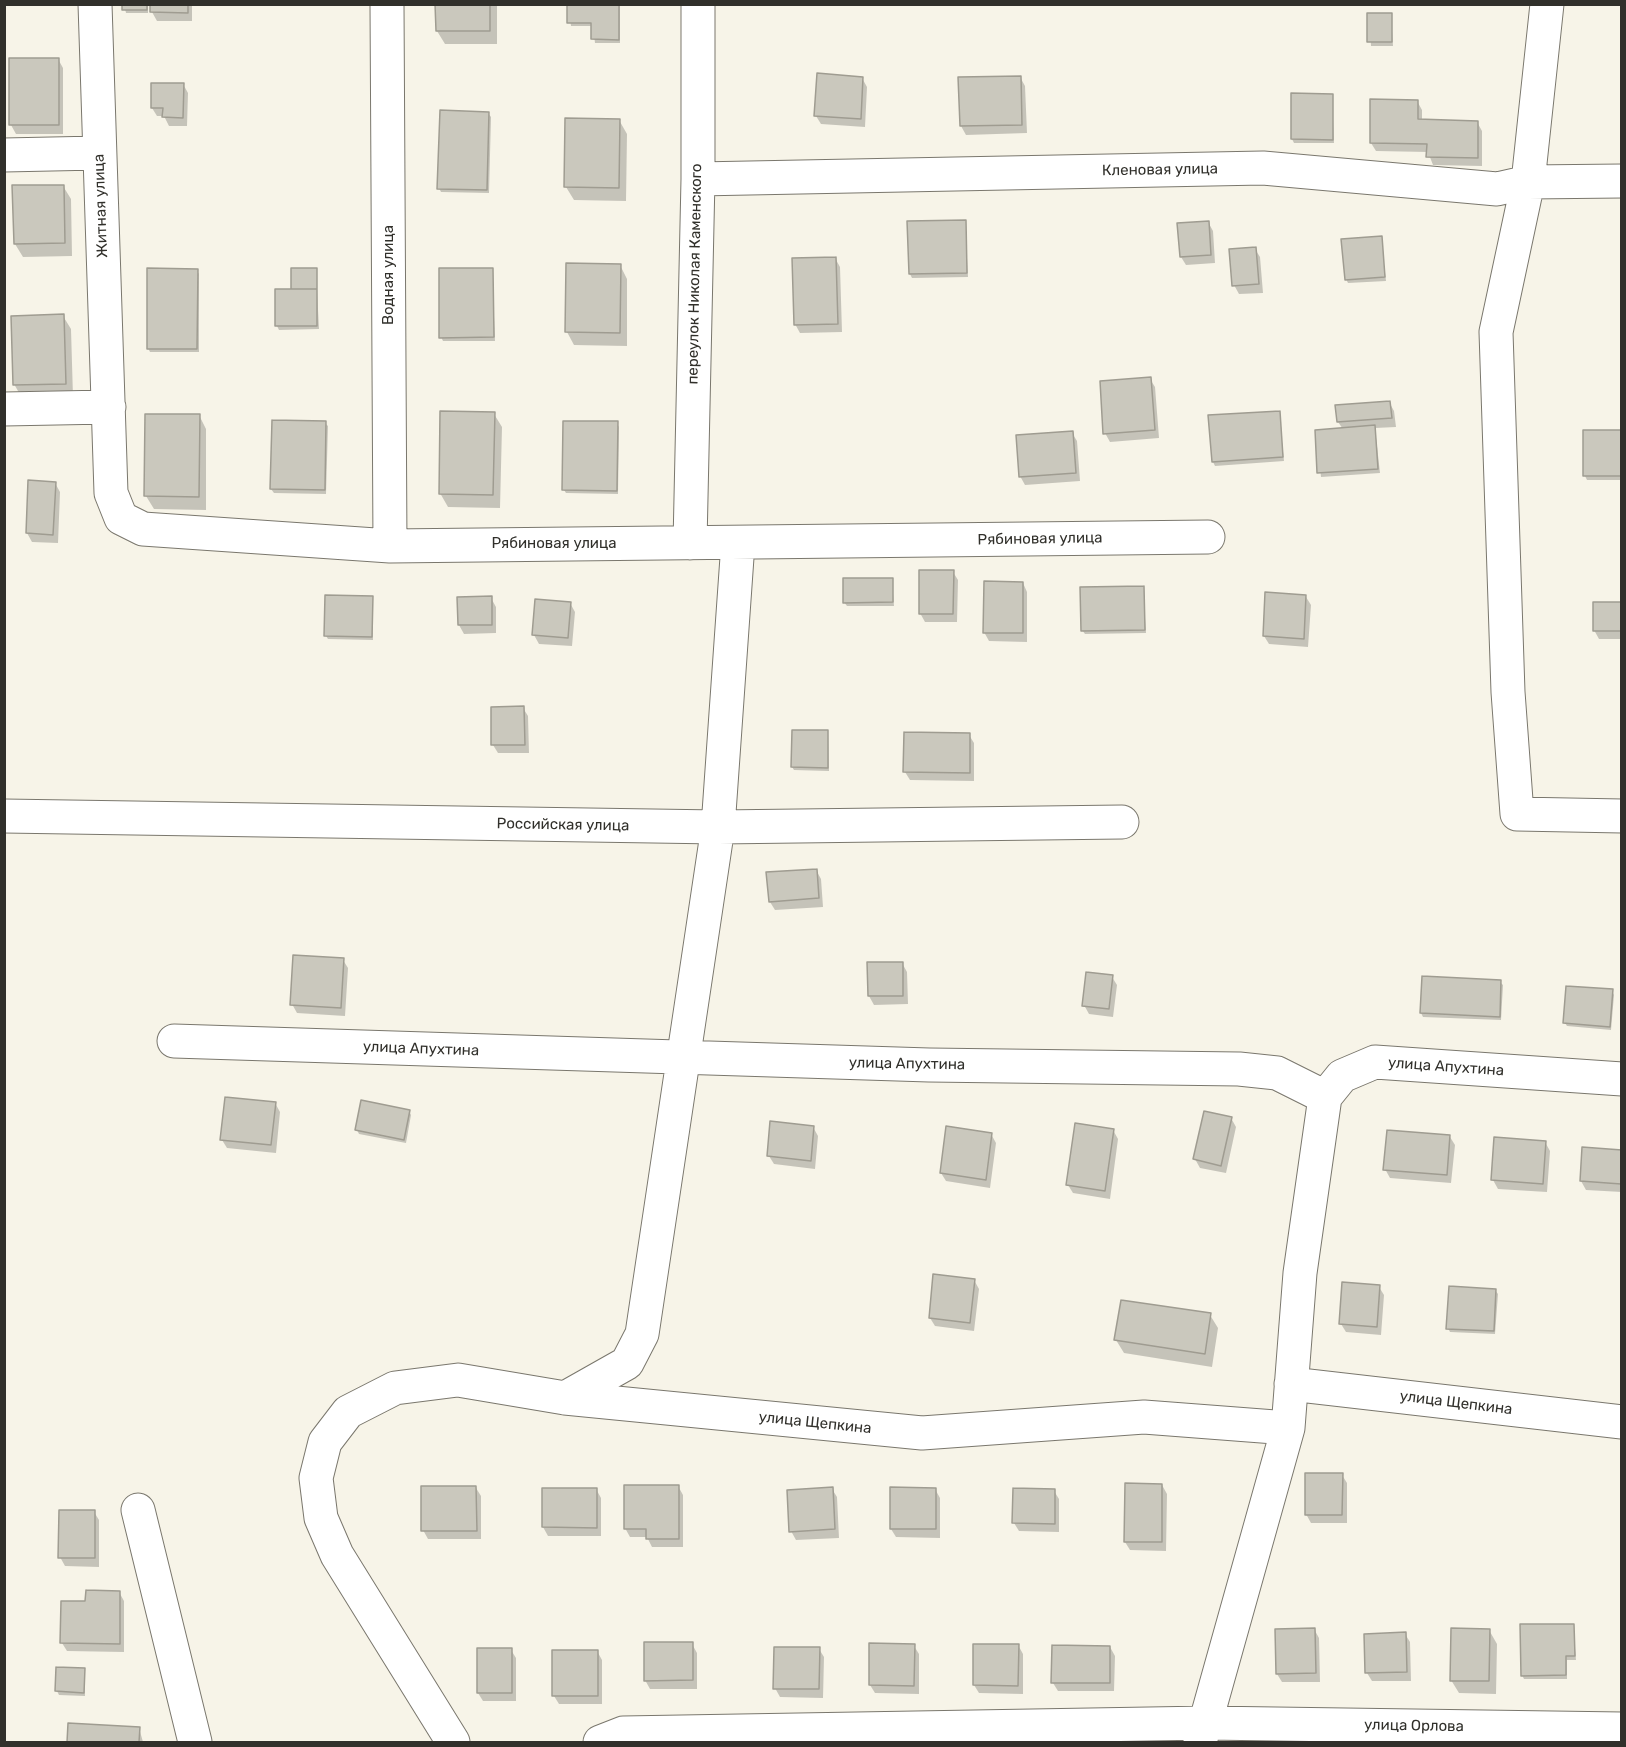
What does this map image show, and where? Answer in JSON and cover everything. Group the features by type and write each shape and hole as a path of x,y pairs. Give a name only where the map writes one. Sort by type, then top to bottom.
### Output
{"street":[{"name":"Житная улица","path":"95,4 109,407"},
{"name":"Водная улица","path":"387,4 390,546"},
{"name":"переулок Николая Каменского","path":"690,543 698,179 698,4"},
{"path":"1547,4 1528,182 1496,332 1509,692 1517,814 1622,816"},
{"path":"4,154 99,153"},
{"name":"Кленовая улица","path":"698,179 1263,168 1497,189 1528,182 1622,181"},
{"path":"4,409 109,407"},
{"name":"Рябиновая улица","path":"109,407 111,493 122,518 143,529 390,546 1208,537"},
{"path":"565,1398 627,1363 642,1334 718,827 738,543"},
{"name":"Российская улица","path":"4,816 718,827 1122,822"},
{"name":"улица Апухтина","path":"174,1041 929,1065 1239,1070 1277,1072 1325,1097 1342,1076 1375,1062 1622,1079"},
{"path":"1203,1733 1288,1428 1300,1273 1325,1097"},
{"name":"улица Щепкина","path":"453,1743 337,1556 321,1518 316,1478 326,1442 348,1412 395,1388 458,1380 565,1398 922,1433 1144,1417 1288,1428"},
{"name":"улица Щепкина","path":"1292,1384 1622,1422"},
{"path":"138,1510 195,1743"},
{"name":"улица Орлова","path":"600,1743 623,1733 1203,1733 1622,1729"}],"building":[{"path":"122,4 147,4 147,10 122,10"},
{"path":"150,4 188,4 188,13 150,12"},
{"path":"435,4 490,4 490,31 436,31"},
{"path":"567,4 619,4 619,40 591,39 591,23 567,23"},
{"path":"1367,13 1392,13 1392,42 1367,42"},
{"path":"9,58 59,58 59,125 9,125"},
{"path":"817,73 863,77 861,119 814,116"},
{"path":"1021,76 1022,125 960,126 958,77"},
{"path":"151,83 184,83 183,118 162,117 163,108 151,108"},
{"path":"1291,93 1333,94 1333,140 1291,139"},
{"path":"1370,99 1418,100 1418,119 1478,121 1478,158 1426,157 1427,144 1370,143"},
{"path":"440,110 489,112 487,190 437,189"},
{"path":"565,118 620,119 619,188 564,187"},
{"path":"12,185 64,185 65,243 14,244"},
{"path":"966,220 967,273 909,274 907,221"},
{"path":"1209,221 1211,255 1180,257 1177,223"},
{"path":"1382,236 1385,277 1345,280 1341,239"},
{"path":"1256,247 1259,284 1232,286 1229,249"},
{"path":"836,257 838,324 794,325 792,258"},
{"path":"566,263 621,264 620,333 565,332"},
{"path":"147,268 198,269 197,349 147,349"},
{"path":"291,268 317,268 317,289 291,289"},
{"path":"439,268 493,268 494,337 439,338"},
{"path":"275,289 317,289 317,326 275,326"},
{"path":"64,314 66,384 13,385 11,316"},
{"path":"1151,377 1155,430 1103,434 1100,381"},
{"path":"1390,401 1392,418 1337,422 1335,405"},
{"path":"440,411 495,412 493,495 439,494"},
{"path":"1280,411 1283,457 1212,462 1208,415"},
{"path":"145,414 200,414 199,497 144,496"},
{"path":"272,420 326,421 325,490 270,489"},
{"path":"563,421 618,421 617,491 562,490"},
{"path":"1375,425 1378,469 1317,473 1315,430"},
{"path":"1583,430 1622,430 1622,476 1583,476"},
{"path":"1073,431 1076,473 1019,477 1016,435"},
{"path":"28,480 56,482 53,535 26,533"},
{"path":"919,570 954,570 953,614 919,614"},
{"path":"843,578 893,578 893,602 843,603"},
{"path":"984,581 1023,582 1023,633 983,633"},
{"path":"1144,586 1145,630 1081,631 1080,587"},
{"path":"1265,592 1306,595 1304,639 1263,636"},
{"path":"325,595 373,596 372,637 324,636"},
{"path":"492,596 492,625 458,625 457,597"},
{"path":"535,599 571,602 568,638 532,635"},
{"path":"1593,602 1622,602 1622,631 1593,631"},
{"path":"524,706 525,745 491,745 491,707"},
{"path":"792,730 828,730 828,768 791,767"},
{"path":"904,732 970,733 970,773 903,772"},
{"path":"817,869 819,898 769,902 766,872"},
{"path":"293,955 344,958 341,1008 290,1005"},
{"path":"867,962 903,962 903,996 868,996"},
{"path":"1086,972 1113,975 1109,1009 1082,1006"},
{"path":"1422,976 1501,980 1500,1017 1420,1013"},
{"path":"1566,986 1613,989 1610,1027 1563,1023"},
{"path":"225,1097 276,1102 271,1145 220,1140"},
{"path":"361,1100 410,1110 404,1140 355,1130"},
{"path":"1204,1111 1232,1117 1221,1166 1193,1159"},
{"path":"770,1121 814,1126 811,1161 767,1156"},
{"path":"1075,1123 1114,1129 1105,1191 1066,1185"},
{"path":"946,1126 992,1133 986,1180 940,1173"},
{"path":"1387,1130 1450,1135 1447,1175 1383,1170"},
{"path":"1494,1137 1546,1141 1543,1184 1491,1180"},
{"path":"1582,1147 1622,1150 1621,1184 1580,1181"},
{"path":"933,1274 975,1279 970,1323 929,1318"},
{"path":"1342,1282 1380,1285 1377,1327 1339,1324"},
{"path":"1449,1286 1496,1289 1494,1331 1446,1329"},
{"path":"1121,1300 1211,1313 1205,1354 1114,1340"},
{"path":"1305,1473 1343,1473 1342,1515 1305,1515"},
{"path":"1125,1483 1162,1484 1162,1542 1124,1542"},
{"path":"624,1485 679,1485 679,1539 646,1539 646,1529 624,1529"},
{"path":"421,1486 476,1486 477,1531 421,1531"},
{"path":"833,1487 835,1529 789,1532 787,1490"},
{"path":"890,1487 936,1488 936,1529 890,1529"},
{"path":"542,1488 597,1488 597,1528 542,1527"},
{"path":"1013,1488 1055,1489 1055,1524 1012,1523"},
{"path":"59,1510 95,1510 95,1558 58,1558"},
{"path":"86,1590 120,1591 120,1644 60,1643 61,1601 85,1601"},
{"path":"1520,1624 1574,1624 1575,1656 1566,1656 1566,1675 1521,1676"},
{"path":"1315,1628 1316,1673 1276,1674 1275,1629"},
{"path":"1451,1628 1490,1629 1489,1681 1450,1681"},
{"path":"1406,1632 1407,1672 1365,1673 1364,1634"},
{"path":"644,1642 693,1642 693,1680 644,1681"},
{"path":"869,1643 915,1644 914,1686 869,1685"},
{"path":"973,1644 1019,1644 1018,1686 973,1685"},
{"path":"1052,1645 1110,1646 1110,1683 1051,1683"},
{"path":"774,1647 820,1647 819,1689 773,1689"},
{"path":"477,1648 512,1648 512,1693 477,1693"},
{"path":"552,1650 598,1650 598,1696 552,1696"},
{"path":"56,1667 85,1668 84,1693 55,1691"},
{"path":"68,1723 140,1727 139,1742 67,1742"}]}
